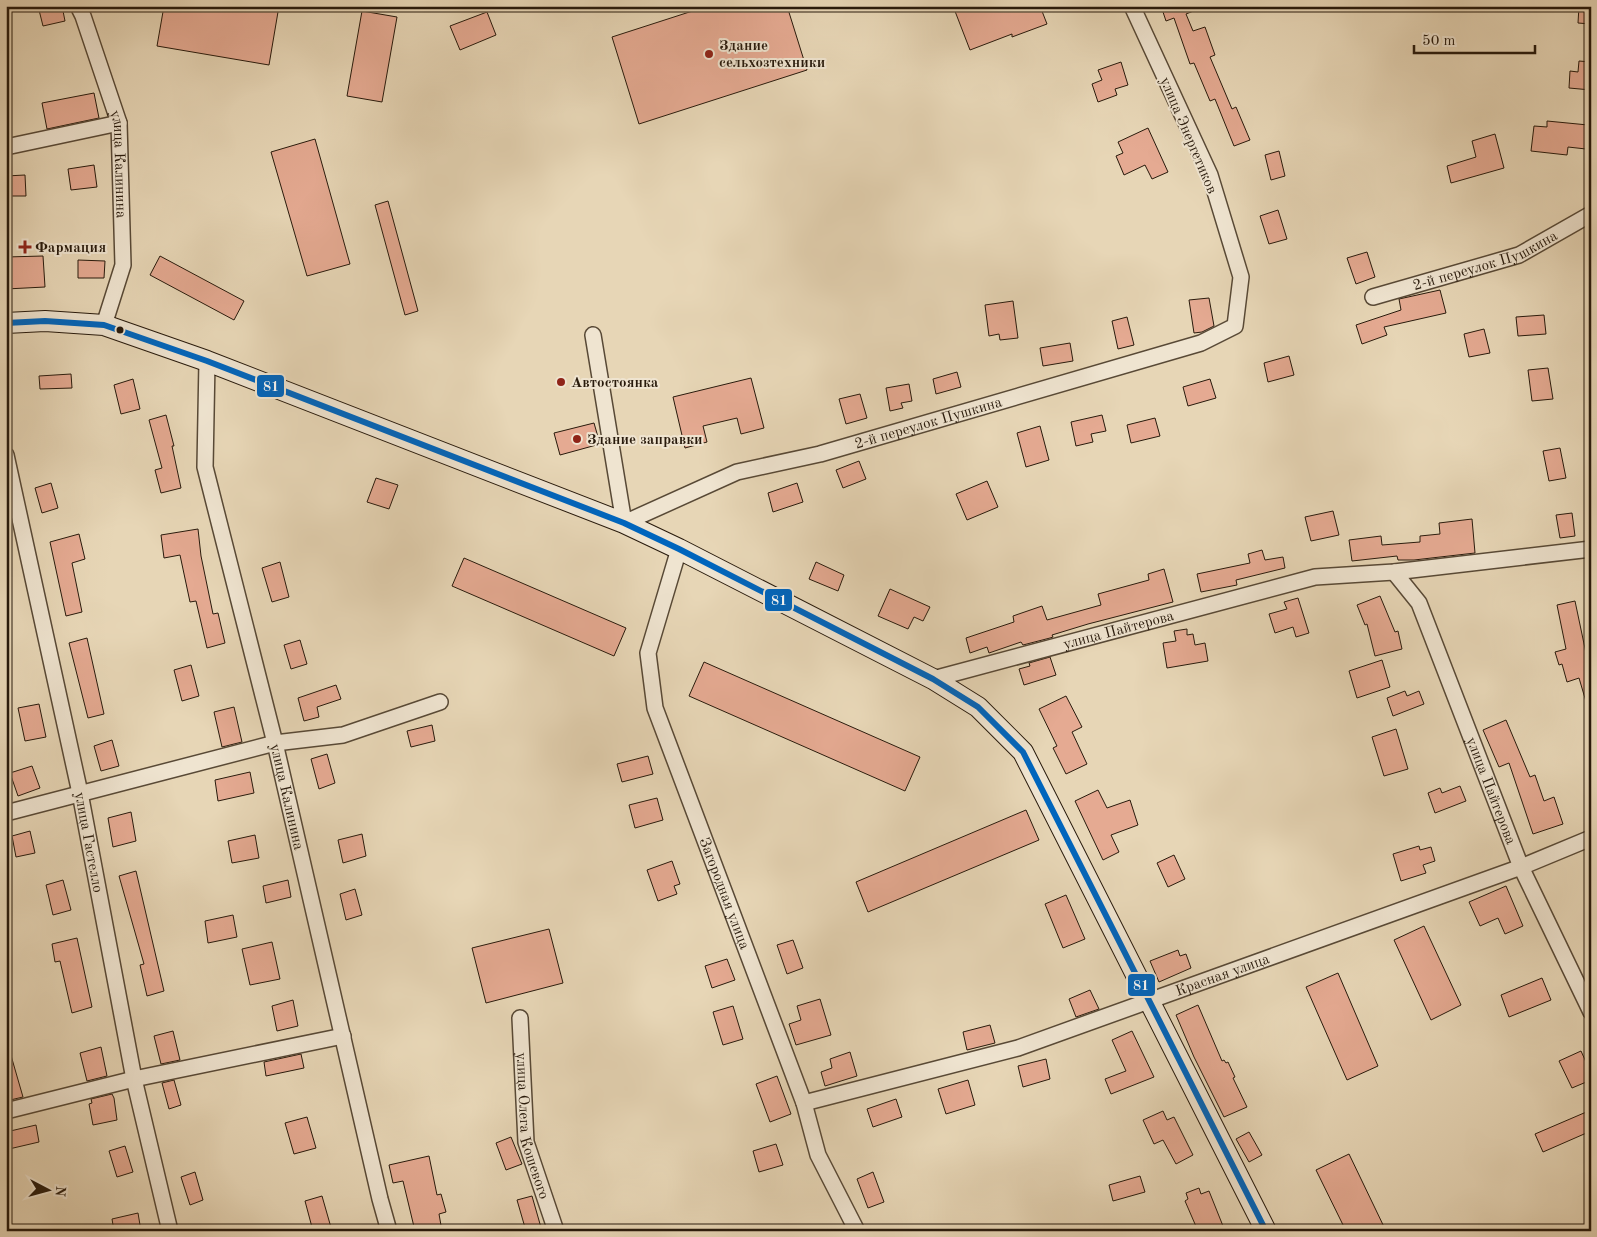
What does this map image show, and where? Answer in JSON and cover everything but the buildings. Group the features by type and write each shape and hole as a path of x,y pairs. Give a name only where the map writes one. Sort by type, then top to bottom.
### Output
{"main road":[{"path":"6,323 45,321 104,325 207,361 624,523 934,679 978,707 1023,752 1150,999 1266,1231"}],"street":[{"name":"улица Калинина","path":"78,6 119,123 123,265 104,325"},
{"name":"улица Энергетиков","path":"1132,6 1210,175 1241,277 1235,326"},
{"path":"6,147 119,123"},
{"name":"2-й переулок Пушкина","path":"1373,297 1519,255 1591,214"},
{"name":"2-й переулок Пушкина","path":"624,523 737,472 820,454 1201,343 1235,326"},
{"path":"593,335 624,523"},
{"name":"улица Калинина","path":"207,361 205,467 276,743 389,1231"},
{"name":"улица Гастелло","path":"6,455 80,793 134,1079 170,1231"},
{"name":"Загородная улица","path":"679,549 648,653 655,708 804,1102 818,1155 857,1231"},
{"name":"улица Пайтерова","path":"934,679 1315,577 1394,572 1591,550"},
{"name":"улица Пайтерова","path":"1394,572 1419,603 1521,866 1591,1012"},
{"path":"6,813 276,743 343,735 440,702"},
{"name":"Красная улица","path":"804,1102 1018,1048 1521,866 1591,838"},
{"name":"улица Олега Кошевого","path":"520,1018 526,1142 556,1231"},
{"path":"6,1111 134,1079 343,1036"}],"transit line":[{"name":"81","path":"6,323 45,321 104,325 207,361 624,523 679,549 933,679 978,707 1023,752 1266,1231"}],"place":[{"name":"Здание сельхозтехники","path":"709,54"},
{"name":"Фармация","path":"25,247"},
{"name":"Автостоянка","path":"561,382"},
{"name":"Здание заправки","path":"577,439"}]}
